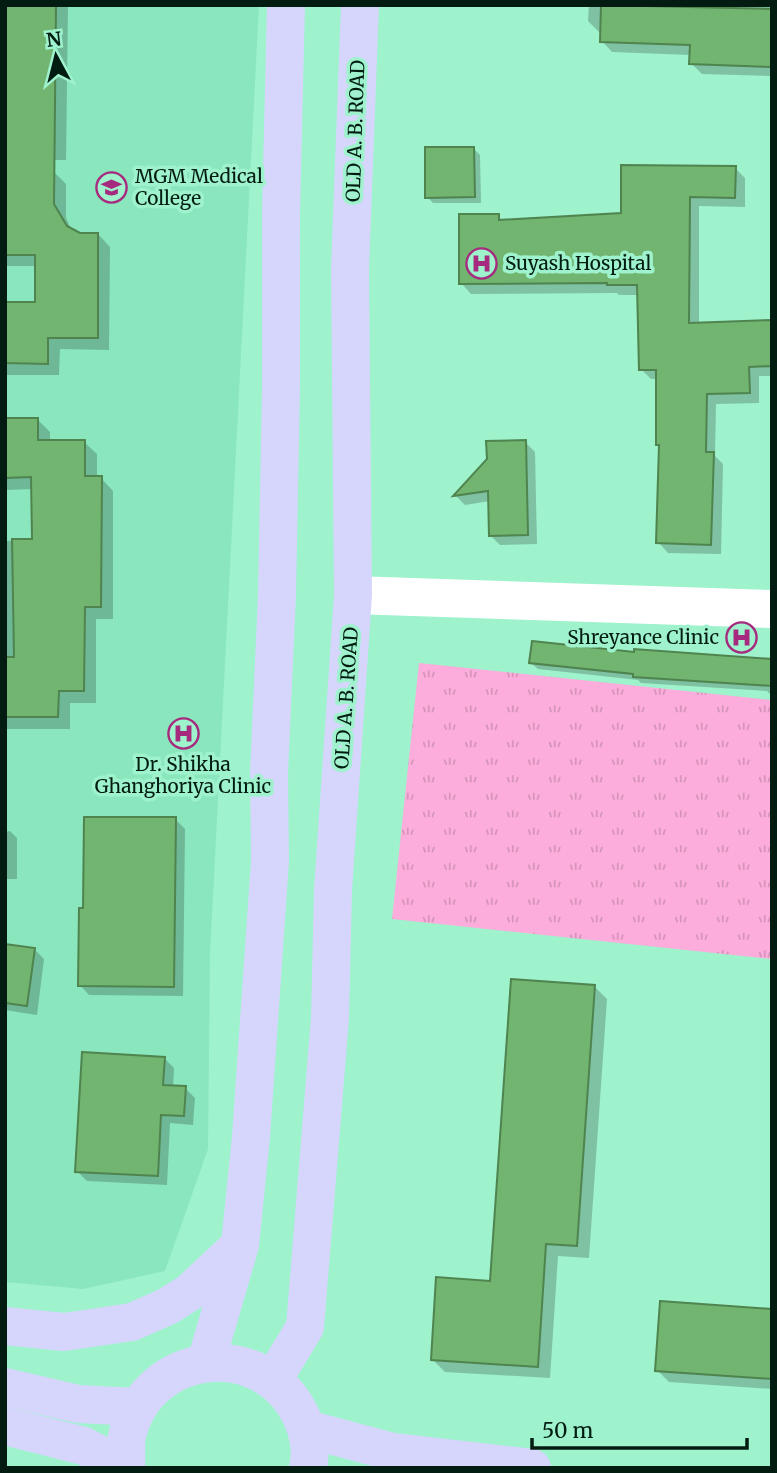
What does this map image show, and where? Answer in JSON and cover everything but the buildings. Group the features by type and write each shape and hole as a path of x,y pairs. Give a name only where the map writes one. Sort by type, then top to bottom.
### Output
{"main road":[{"path":"206,1362 240,1245 251,1137 270,861 269,773 281,414 281,212 286,5"},
{"name":"OLD A. B. ROAD","path":"273,1380 304,1327 330,1018 333,890 353,595 351,269 360,5"},
{"path":"5,1326 64,1332 132,1322 168,1306 190,1292 240,1245"},
{"path":"5,1426 84,1446 126,1468 127,1437 138,1407 151,1390 167,1377 186,1368 206,1362 225,1362 242,1365 273,1380 294,1402 307,1429 310,1460 308,1468"},
{"path":"5,1387 78,1404 138,1407"},
{"path":"307,1429 393,1452 532,1468"}],"street":[{"path":"353,595 772,609"}],"shaded area":[{"path":"5,5 259,5 210,954 208,1149 165,1271 83,1289 5,1282"}],"green space":[{"path":"419,663 772,700 772,959 392,919"}],"place":[{"name":"MGM Medical College","path":"112,187"},
{"name":"Suyash Hospital","path":"482,263"},
{"name":"Shreyance Clinic","path":"742,637"},
{"name":"Dr. Shikha Ghanghoriya Clinic","path":"183,733"}]}
